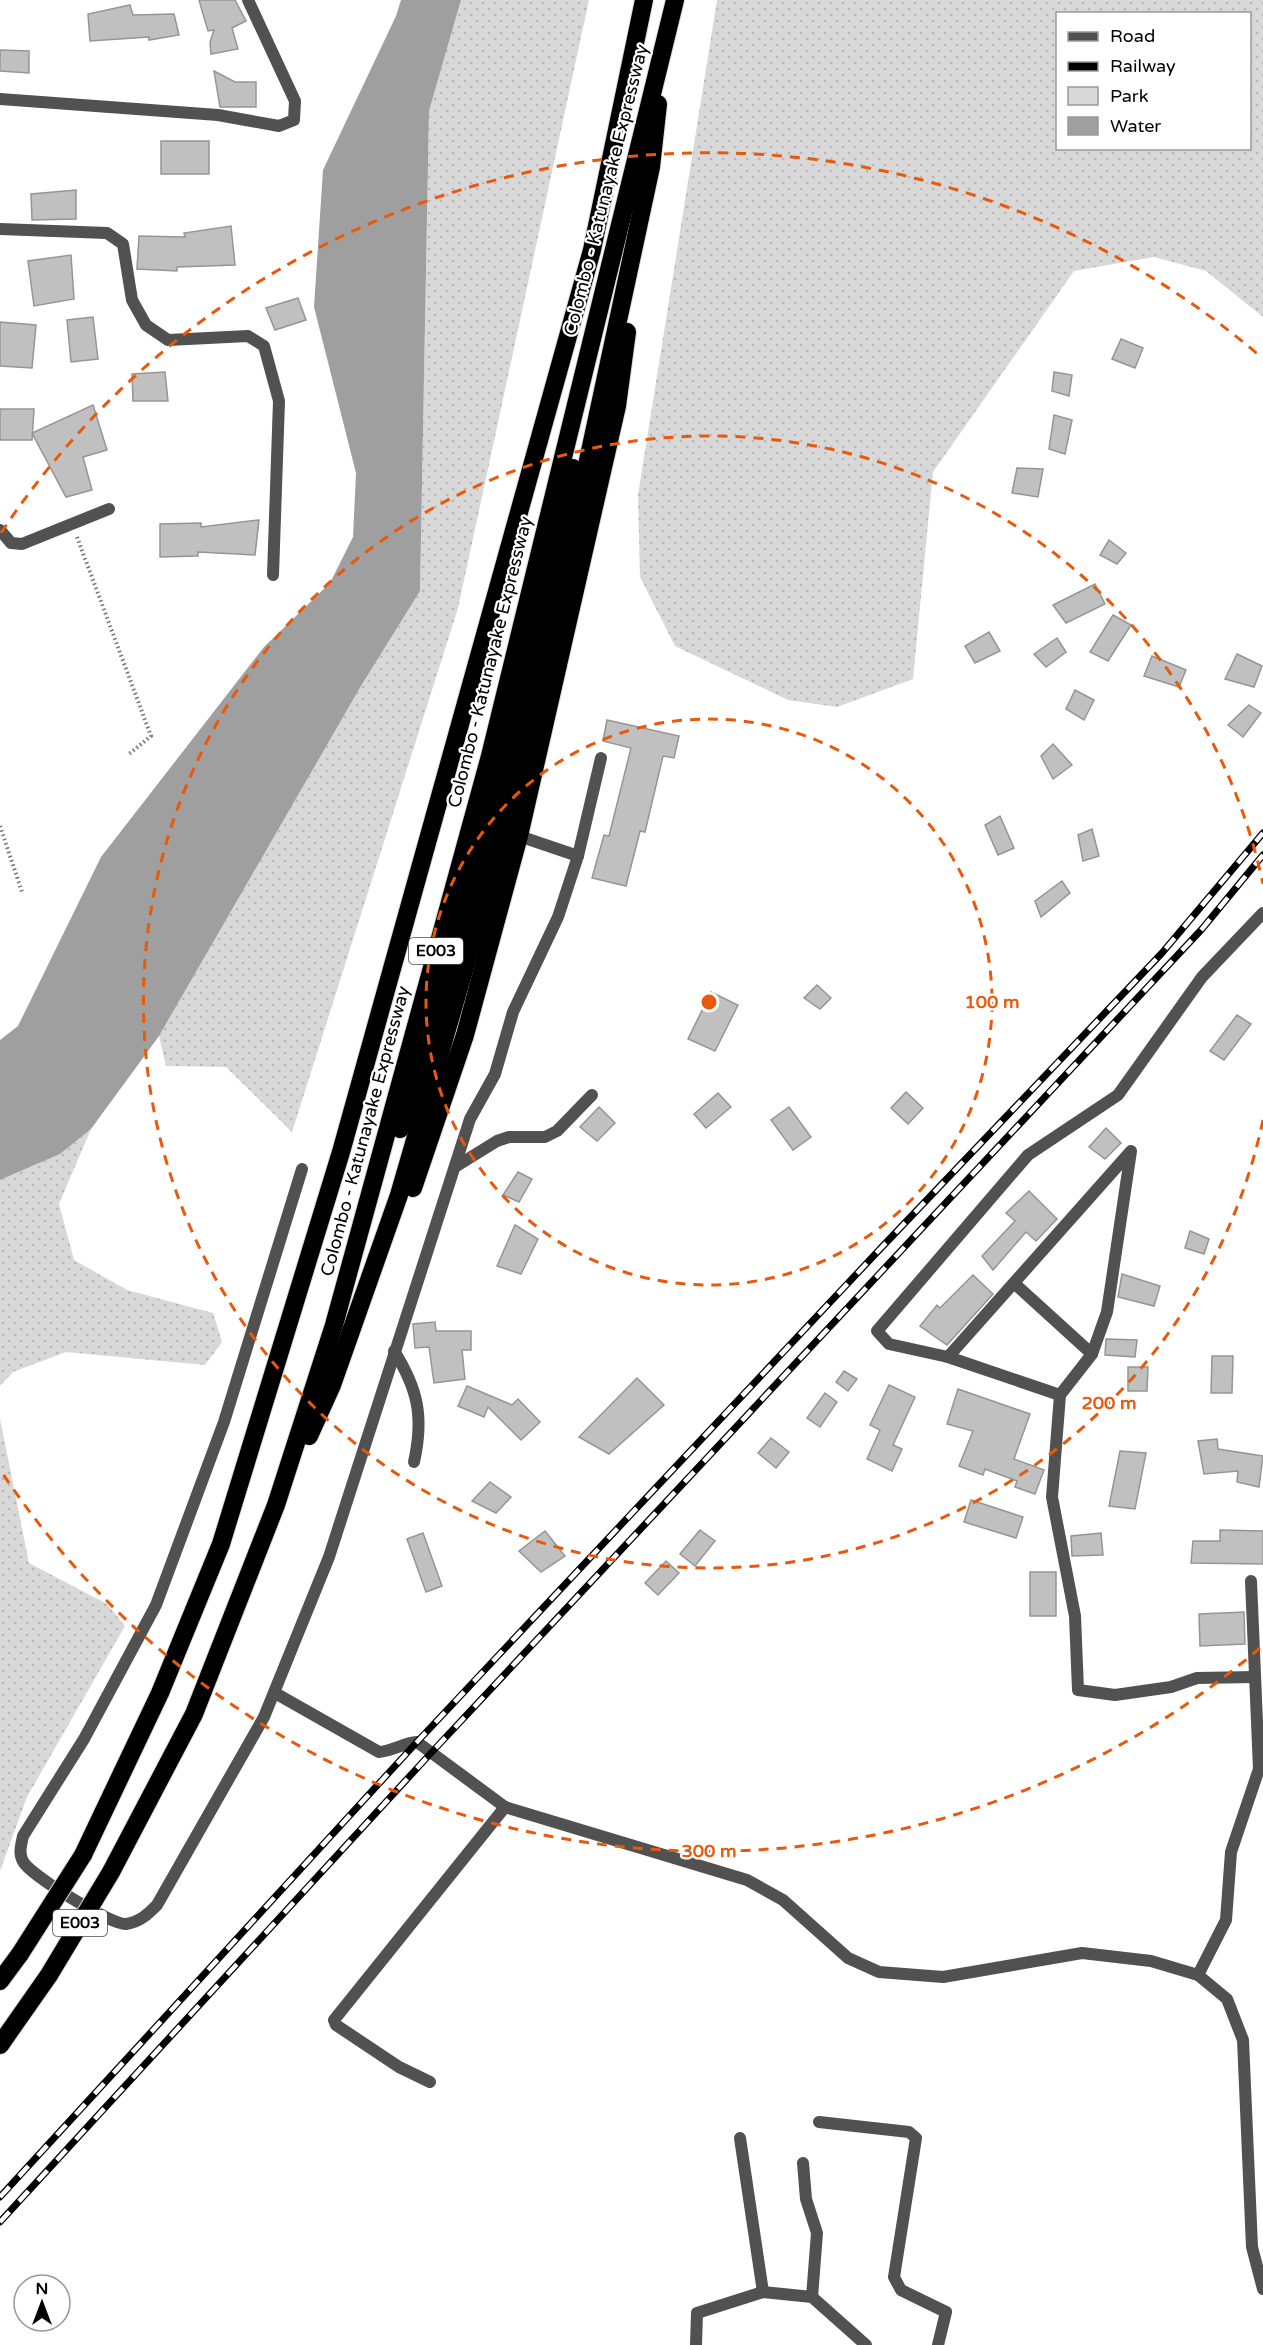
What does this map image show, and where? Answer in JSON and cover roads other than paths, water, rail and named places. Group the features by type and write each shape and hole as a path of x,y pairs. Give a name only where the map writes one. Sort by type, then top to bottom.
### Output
{"highway":[{"name":"Colombo - Katunayake Expressway","path":"0,1981 20,1954 82,1855 160,1693 221,1544 338,1163 592,250 644,0"},
{"name":"Colombo - Katunayake Expressway","path":"0,2045 49,1975 111,1872 194,1714 270,1521 298,1438 334,1325 490,756 675,0"},
{"path":"348,1339 409,1199 465,1035 519,836 617,406 660,85 675,0"},
{"path":"298,1438 355,1284 502,773 660,85"},
{"path":"270,1521 332,1385 399,1195 520,777 646,190"}],"street":[{"path":"0,99 218,115 279,126 294,120 295,101 248,0"},
{"path":"0,229 107,233 123,244 132,300 146,325 168,340 248,336 264,346 279,401 273,575"},
{"path":"0,530 11,543 22,544 109,509"},
{"path":"302,1169 224,1422 156,1605 84,1739 23,1836 20,1850 24,1862 42,1880 110,1919 125,1924 142,1919 157,1905 264,1717 274,1693 329,1557 470,1119 495,1074 513,1012 558,916 578,855 601,758"},
{"path":"519,836 578,855"},
{"path":"1060,1395 948,1357 889,1344 878,1331 1028,1155 1118,1095 1202,977 1263,913"},
{"path":"455,1167 497,1141 509,1137 545,1137 557,1131 592,1095"},
{"path":"948,1357 1131,1151 1107,1312 1092,1353 1060,1395 1052,1497 1075,1616 1078,1690 1115,1695 1171,1687 1197,1678 1255,1677"},
{"path":"1015,1284 1092,1353"},
{"path":"394,1351 408,1373 417,1401 421,1433 414,1462"},
{"path":"1198,1975 1226,1920 1231,1852 1259,1769 1251,1581"},
{"path":"274,1693 379,1752 389,1751 402,1743 417,1742 505,1807 747,1880 783,1900 848,1958 879,1972 944,1977 1082,1953 1150,1961 1198,1975 1227,1999 1243,2040 1252,2247 1263,2289"},
{"path":"430,2082 399,2067 336,2025 334,2020 505,1807"},
{"path":"819,2122 909,2132 916,2138 894,2277 901,2290 946,2312 938,2345"},
{"path":"740,2138 763,2292"},
{"path":"803,2163 806,2199 818,2233 812,2297"},
{"path":"696,2345 697,2313 763,2292 812,2297 866,2345"}],"water":[{"path":"401,0 461,0 429,111 420,591 361,686 159,1036 91,1129 60,1154 0,1180 0,1040 18,1026 101,857 264,647 330,583 353,537 356,473 314,307 323,170 396,16"}],"railway":[{"path":"0,2197 417,1742 1162,953 1263,833"},
{"path":"0,2222 431,1753 1202,929 1263,855"}]}
